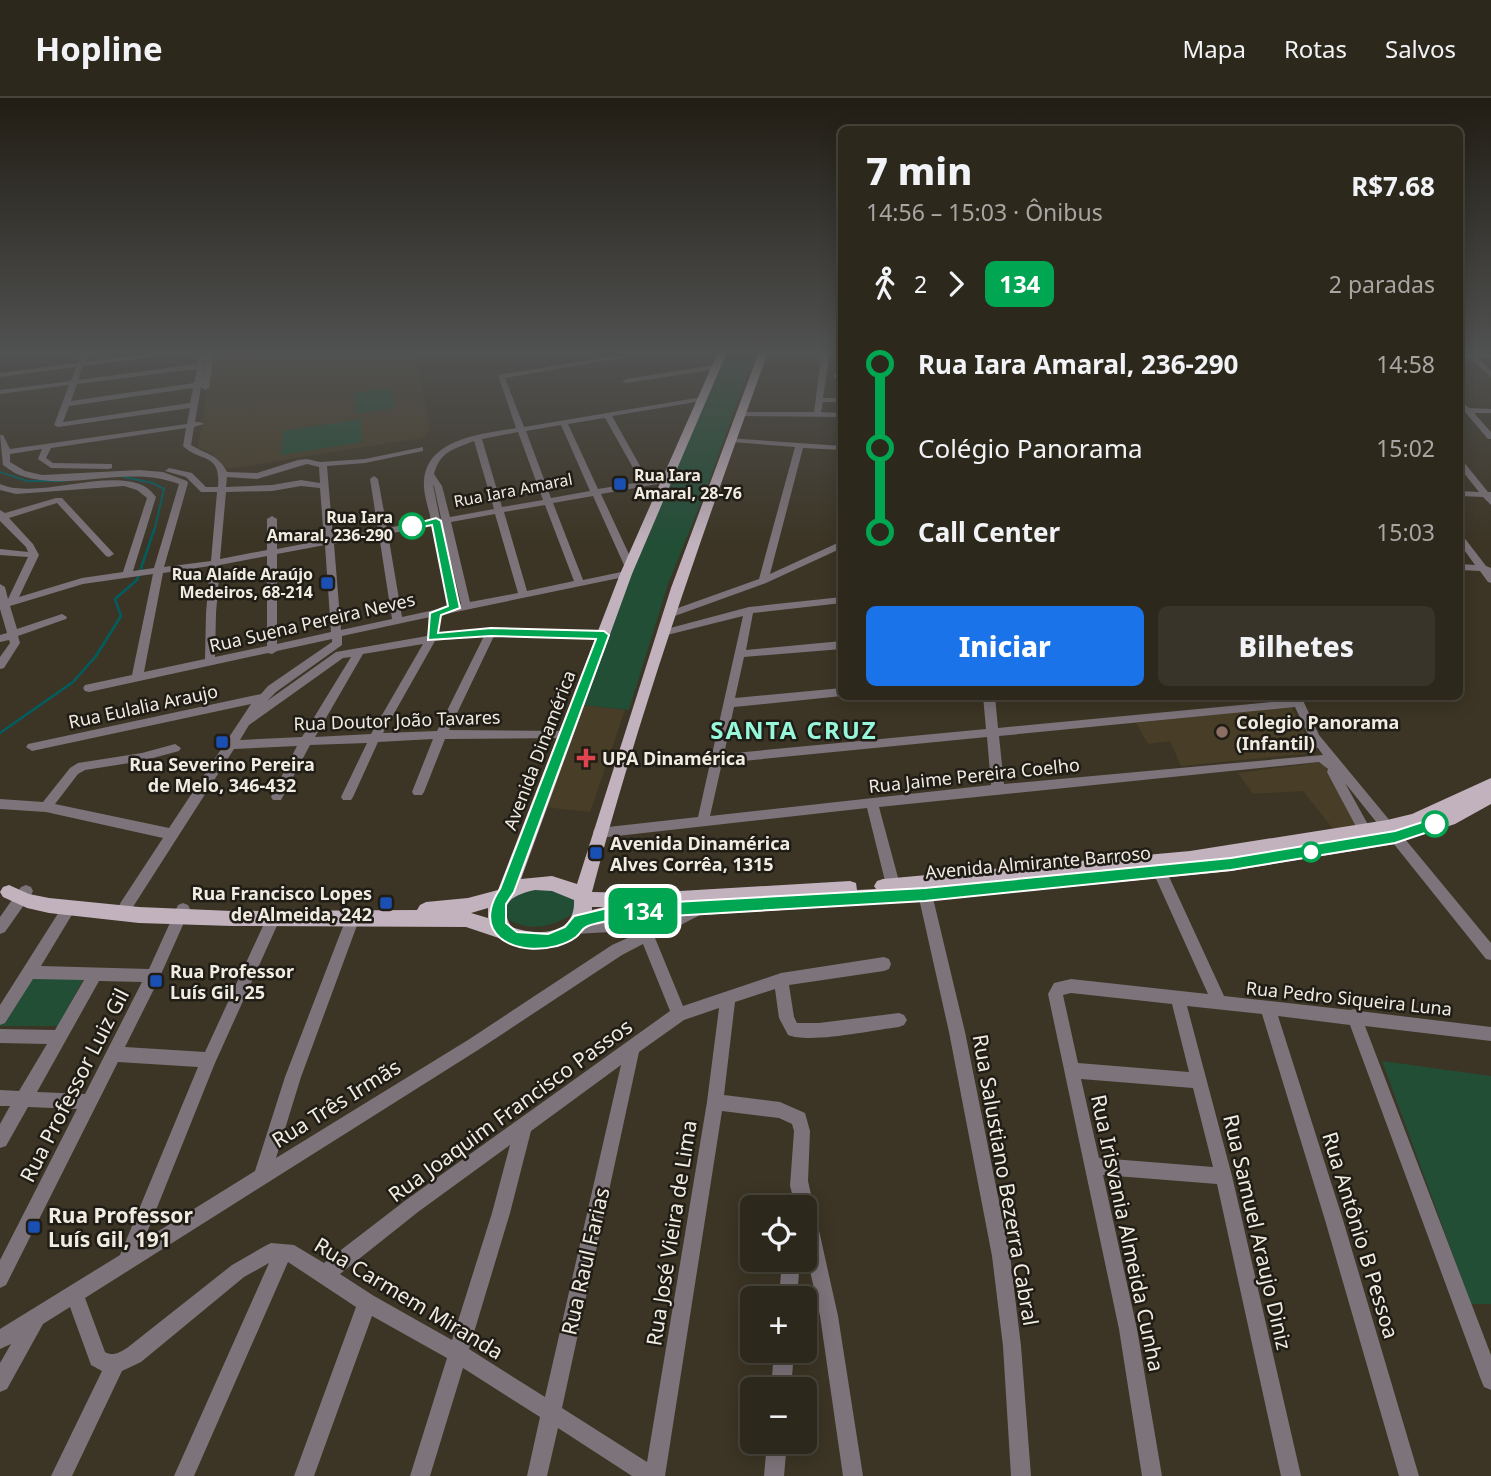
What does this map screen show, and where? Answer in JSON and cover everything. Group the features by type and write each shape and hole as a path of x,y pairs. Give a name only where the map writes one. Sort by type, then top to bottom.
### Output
{"main road":[{"name":"Avenida Dinamérica","path":"505,894 627,570 695,416"},
{"path":"14,893 69,908 273,919 466,919 524,941 549,941 561,937 577,924 599,833 668,615 740,416"},
{"name":"Avenida Almirante Barroso","path":"582,898 641,901 893,886 1190,858 1365,830 1391,832 1491,784"},
{"name":"Avenida Almirante Barroso","path":"577,924 620,912 925,894 1258,860 1449,819 1491,797"},
{"path":"14,893 181,914 427,910 468,906 505,894 524,884 548,882 564,884 582,898"},
{"path":"505,894 497,919 505,934"}],"street":[{"path":"61,416 58,425 117,416"},
{"path":"195,416 196,424"},
{"path":"197,416 194,438 187,446 209,455 222,468 223,475 214,563 210,663"},
{"path":"515,416 579,582"},
{"path":"466,606 428,482 433,461 441,452 467,441 601,416"},
{"path":"609,416 645,482"},
{"path":"1473,416 1491,437"},
{"path":"1477,416 1491,428"},
{"path":"564,423 596,491 627,570"},
{"path":"6,452 196,424"},
{"path":"0,437 6,452 6,463 16,473 39,478 149,472 173,478 184,484 154,573 137,679"},
{"path":"478,439 496,509 523,594"},
{"path":"732,440 838,448"},
{"path":"763,581 800,445"},
{"path":"48,446 42,459 51,465 170,471 189,475 204,490 221,491 301,483 326,486"},
{"path":"223,475 257,476 287,465 326,466 420,449"},
{"path":"326,466 328,542 338,645"},
{"path":"1463,467 1489,497"},
{"name":"Rua Iara Amaral","path":"6,603 82,581 154,573 272,553 669,478"},
{"path":"374,480 398,621"},
{"path":"34,555 30,546 1,516 100,485"},
{"path":"2,489 53,490 128,485 148,491 152,497 129,575"},
{"path":"1463,494 1489,497"},
{"path":"59,500 109,554"},
{"path":"272,519 272,650"},
{"path":"441,520 454,608"},
{"path":"1463,541 1487,569 1491,580"},
{"path":"668,615 763,581 838,546"},
{"path":"0,552 34,555"},
{"path":"6,603 34,555"},
{"path":"1463,567 1487,569"},
{"name":"Rua Suena Pereira Neves","path":"89,688 272,650 338,645 398,621 627,570"},
{"path":"0,587 14,635 13,650 0,665"},
{"path":"663,634 749,610 838,600"},
{"path":"703,821 749,610"},
{"path":"347,797 375,737 432,637 436,613"},
{"path":"0,639 62,617"},
{"path":"338,645 359,652 432,637 491,632 604,635"},
{"path":"418,792 442,734 491,632"},
{"path":"125,906 261,698 338,645"},
{"path":"246,722 338,645"},
{"path":"740,654 838,645"},
{"path":"277,797 306,741 359,652"},
{"path":"729,703 838,692"},
{"name":"Rua Eulalia Araujo","path":"32,747 261,698"},
{"path":"989,700 998,789"},
{"path":"716,759 1297,700 1326,761 1365,830"},
{"name":"Rua Doutor João Tavares","path":"231,745 442,734 565,735"},
{"path":"1316,738 1346,779 1491,954"},
{"path":"46,807 74,771 86,765 135,759 175,748"},
{"name":"Rua Jaime Pereira Coelho","path":"599,833 998,789 1319,758 1326,761"},
{"path":"1326,761 1346,779"},
{"path":"0,804 46,807 171,834"},
{"path":"872,804 893,886"},
{"name":"Rua Pedro Siqueira Luna","path":"1160,872 1219,1002 1491,1034"},
{"path":"0,928 14,893"},
{"name":"Rua Salustiano Bezerra Cabral","path":"925,894 957,1032 1001,1256 1012,1346 1021,1476"},
{"path":"0,1018 69,908"},
{"name":"Rua Três Irmãs","path":"0,1340 473,1045 617,950 700,909"},
{"name":"Rua Professor Luiz Gil","path":"0,1279 153,976 181,914"},
{"path":"127,1260 209,1060 273,919"},
{"path":"262,1176 293,1077 352,920"},
{"path":"577,924 610,926 646,934 679,1014"},
{"path":"884,964 781,980 787,1018 793,1030 819,1030 899,1020"},
{"path":"29,972 96,972 153,976"},
{"path":"0,1140 96,972"},
{"name":"Rua Joaquim Francisco Passos","path":"325,1274 412,1206 679,1014 781,980"},
{"path":"1055,1000 1056,990 1071,986 1219,1002"},
{"name":"Rua José Vieira de Lima","path":"653,1476 715,1102 728,997"},
{"name":"Rua Samuel Araujo Diniz","path":"1178,998 1224,1175 1292,1476"},
{"name":"Rua Irisvania Almeida Cunha","path":"1055,1000 1128,1329 1152,1476"},
{"name":"Rua Antônio B Pessoa","path":"1268,1009 1334,1220 1409,1476"},
{"path":"1354,1016 1486,1350 1491,1380"},
{"path":"0,1036 58,1037"},
{"name":"Rua Raul Farias","path":"537,1476 633,1046"},
{"path":"114,1054 209,1060"},
{"path":"1070,1070 1199,1081"},
{"path":"0,1098 90,1102"},
{"path":"715,1102 780,1110 794,1115 802,1124 798,1195"},
{"path":"420,1476 498,1226 523,1128"},
{"path":"1092,1166 1224,1175"},
{"path":"799,1180 829,1316 853,1476"},
{"path":"74,1293 98,1358 103,1363 116,1364 134,1354 238,1271 271,1252 283,1252 184,1476"},
{"name":"Rua Carmem Miranda","path":"283,1252 295,1254 367,1303 457,1353 653,1476"},
{"path":"304,1476 367,1303"},
{"path":"0,1382 37,1316"},
{"path":"61,1476 116,1364"},
{"path":"774,1476 776,1454"}],"shaded area":[{"path":"203,416 427,416 430,430 422,438 227,469 211,453 198,447"},
{"name":"UPA Dinamérica","path":"583,705 625,710 590,812 544,807"},
{"name":"Colegio Panorama (Infantil)","path":"1291,706 1314,753 1181,766 1170,741 1148,744 1136,723"},
{"path":"1323,762 1358,825 1334,830 1303,791 1253,794 1238,773"}],"green space":[{"path":"698,416 732,416 668,584 629,710 583,705 625,590"},
{"path":"361,419 362,442 281,455 283,431"},
{"path":"542,885 562,891 577,902 574,913 556,923 538,927 519,924 501,914 502,904 517,893"},
{"path":"85,976 58,1026 0,1026 31,977"},
{"path":"1382,1061 1491,1076 1491,1304 1471,1304"}],"waterway":[{"path":"0,472 27,481 65,481"},
{"path":"124,477 153,483 164,489 154,532"},
{"path":"0,733 73,682 96,656 121,616 115,599 137,580 154,530"}],"bus line":[{"name":"134","path":"412,526 436,521 454,608 436,613 432,637 491,632 604,635 513,870 507,892 499,902 498,925 505,934 515,939 549,941 570,932 580,920 620,912 925,894 1231,864 1395,837 1435,824"}],"place":[{"name":"Rua Iara Amaral, 28-76","path":"620,484"},
{"name":"Rua Iara Amaral, 236-290","path":"412,526"},
{"name":"Rua Alaíde Araújo Medeiros, 68-214","path":"327,583"},
{"name":"Colegio Panorama (Infantil)","path":"1222,732"},
{"name":"Rua Severino Pereira de Melo, 346-432","path":"222,742"},
{"name":"UPA Dinamérica","path":"586,758"},
{"name":"Avenida Dinamérica Alves Corrêa, 1315","path":"596,853"},
{"name":"Rua Francisco Lopes de Almeida, 242","path":"386,903"},
{"name":"Rua Professor Luís Gil, 25","path":"156,981"},
{"name":"Rua Professor Luís Gil, 191","path":"34,1227"}],"district":[{"name":"SANTA CRUZ","path":"794,729"}]}
